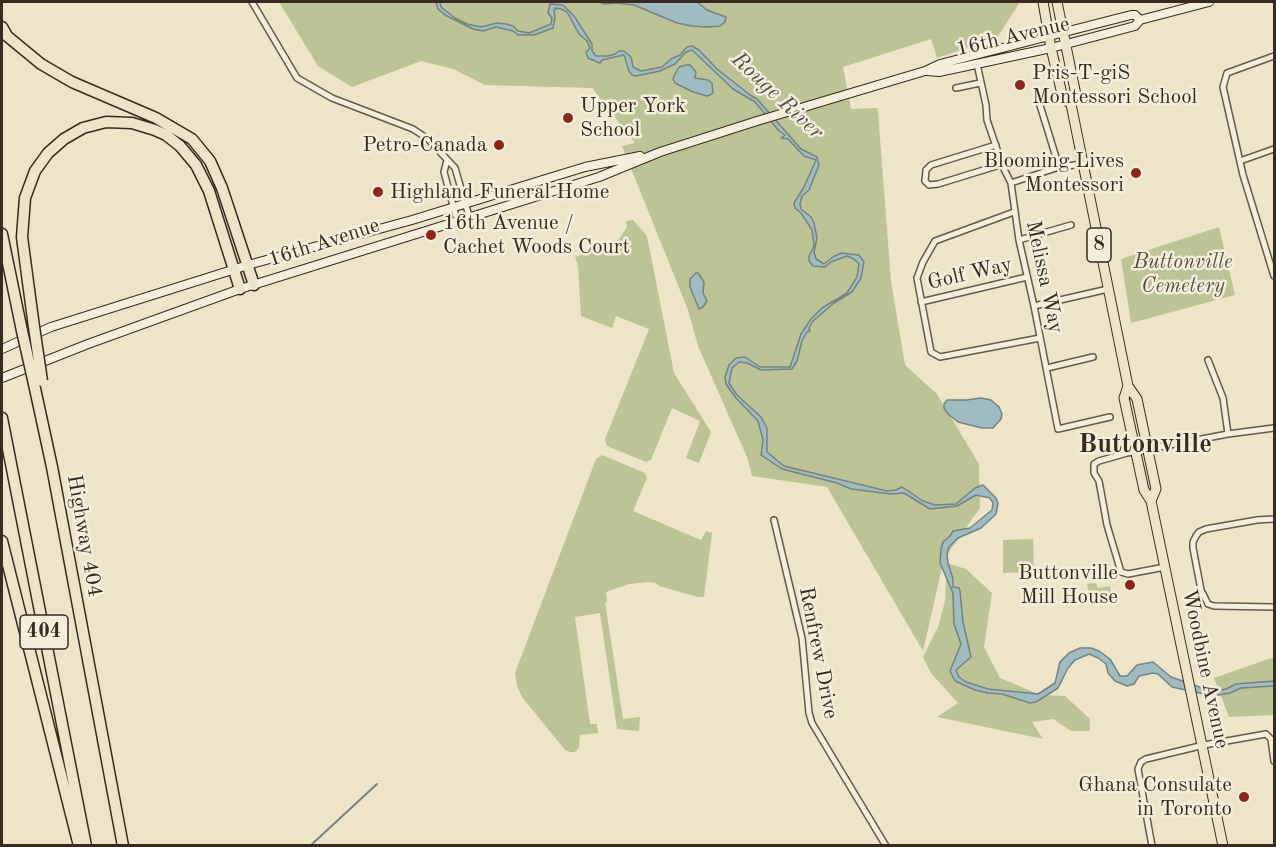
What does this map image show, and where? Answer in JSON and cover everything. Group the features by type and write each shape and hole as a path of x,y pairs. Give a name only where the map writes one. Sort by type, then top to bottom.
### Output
{"highway":[{"path":"2,27 7,36 41,64 72,82 156,118 192,140 210,161 214,170 254,285"},
{"path":"38,382 34,327 22,237 25,198 35,171 48,153 64,139 83,128 106,122 132,123 166,135 180,146 196,165 209,191 240,289"},
{"path":"2,234 22,331 38,382"},
{"name":"Highway 404","path":"38,382 123,846"},
{"name":"404","path":"2,420 86,846"},
{"path":"2,542 79,846"}],"main road":[{"name":"Woodbine Avenue","path":"1043,2 1048,36 1063,98 1071,104"},
{"name":"Woodbine Avenue","path":"1057,2 1076,96 1071,104 1082,164 1128,386 1137,399 1156,489 1151,501"},
{"name":"16th Avenue","path":"925,71 939,72 1051,48 1135,26 1140,20 1209,2"},
{"name":"16th Avenue","path":"2,378 240,289 599,177 660,152 925,71 940,63 1132,15 1140,20"},
{"name":"16th Avenue","path":"2,349 61,324 248,265 454,208 585,167 660,152"},
{"name":"Woodbine Avenue","path":"1128,386 1124,398 1144,490 1151,501 1223,846"}],"street":[{"path":"252,2 297,78 332,98 413,129 428,139 455,168 469,216"},
{"path":"1275,56 1232,70 1224,79 1224,95 1240,161 1275,276"},
{"name":"Melissa Way","path":"977,64 987,120 1011,183 1019,240 1058,429 1110,417"},
{"path":"956,88 980,83"},
{"path":"1039,102 1059,167"},
{"path":"996,145 931,165 926,170 925,181 929,185 938,184 1003,164"},
{"path":"1240,161 1275,149"},
{"path":"447,160 444,172 457,220"},
{"path":"1011,183 1059,167 1082,164"},
{"path":"1014,212 935,241 917,278 931,352 940,357 1040,339"},
{"path":"1019,240 1071,225"},
{"name":"Golf Way","path":"921,302 1027,277"},
{"path":"1034,306 1108,290"},
{"path":"1047,368 1093,357"},
{"path":"1208,360 1223,398 1228,434"},
{"path":"1165,567 1128,574 1121,572 1107,525 1099,480 1093,468 1099,461 1136,451 1275,428"},
{"path":"1275,519 1206,529 1196,536 1192,548 1201,590 1208,604 1275,607"},
{"name":"Renfrew Drive","path":"774,520 802,638 812,723 886,846"},
{"path":"1152,846 1138,769 1146,759 1203,745 1266,734 1271,739 1275,761"}],"green space":[{"path":"279,2 1020,2 997,38 937,58 931,39 843,67 851,109 877,108 878,112 891,282 905,365 937,394 979,464 980,508 944,559 923,651 827,487 752,476 747,457 698,346 688,310 622,146 635,143 592,88 485,85 453,69 421,61 352,87 318,66"},
{"path":"633,220 647,236 674,373 711,432 699,463 686,458 700,421 672,408 651,460 646,462 607,446 605,439 649,329 616,316 612,328 581,316 578,266 575,257 600,249 619,239 627,227 626,221"},
{"name":"Buttonville Cemetery","path":"1219,227 1235,295 1131,323 1121,259"},
{"path":"602,455 645,473 647,478 633,511 701,540 706,531 712,533 704,597 649,582 629,584 606,592 607,602 605,602 623,719 640,717 639,731 617,729 600,613 575,617 590,724 597,724 598,733 580,735 579,748 575,752 570,752 565,750 522,697 515,673 596,459"},
{"path":"1033,539 1034,572 1003,573 1003,540"},
{"path":"947,563 966,569 992,593 984,647 1000,678 1041,695 1065,696 1090,719 1090,731 1071,731 1053,719 1032,722 1043,739 937,717 958,703 931,673 923,657 938,627 945,601"},
{"path":"1096,583 1098,588 1110,586 1112,597 1090,600 1087,584"},
{"path":"1274,657 1274,715 1229,717 1214,678"}],"water":[{"path":"436,2 440,2 441,7 467,24 481,27 497,23 506,24 518,31 529,33 551,24 552,18 548,13 550,4 563,5 574,16 592,44 592,51 596,56 608,56 624,51 631,57 633,67 641,71 662,67 680,55 687,47 692,46 717,69 757,99 801,149 817,157 819,165 809,190 802,196 800,204 801,209 811,217 814,223 817,238 814,252 816,259 824,264 841,253 859,255 864,262 861,278 852,292 834,303 813,321 809,328 810,331 802,341 797,361 792,369 761,370 739,362 732,368 729,383 737,395 761,417 767,428 767,452 784,466 887,491 902,487 923,501 935,505 956,504 975,488 983,485 996,498 998,503 996,514 981,528 958,538 949,547 947,554 953,587 959,588 960,591 963,622 971,657 956,670 959,677 966,682 988,689 1038,694 1055,683 1060,662 1069,653 1080,648 1091,648 1110,659 1120,676 1127,676 1137,665 1153,662 1171,677 1214,692 1236,684 1274,681 1274,686 1241,688 1213,696 1172,687 1158,674 1153,673 1139,676 1134,684 1127,686 1115,681 1108,673 1106,664 1089,654 1075,660 1068,668 1058,688 1036,702 1030,703 1002,694 975,690 955,681 950,671 961,644 954,624 953,593 940,563 941,549 943,542 953,531 970,528 992,510 993,503 990,498 976,495 957,506 930,509 904,493 891,494 851,489 837,483 782,469 761,455 763,440 758,421 726,384 725,377 729,365 736,358 745,357 760,367 790,367 801,334 811,319 822,308 847,293 857,277 859,264 847,256 825,267 813,266 809,261 814,246 812,230 795,208 794,203 816,160 804,156 788,139 781,138 785,135 755,102 733,89 692,50 686,52 675,64 660,71 636,76 629,71 624,55 602,60 600,63 588,58 586,52 590,48 587,41 579,34 567,12 561,9 556,8 554,11 553,28 534,35 518,35 513,31 496,27 483,31 473,29 445,15 438,9"},
{"path":"599,2 697,2 707,10 726,17 725,22 720,26 692,26 677,23 634,5"},
{"path":"690,65 696,72 695,78 712,83 713,93 707,96 675,83 673,79 679,67"},
{"path":"696,273 704,282 703,293 707,301 699,309 690,287 690,279"},
{"path":"981,398 991,400 999,407 1002,414 1001,419 993,428 982,428 958,422 944,408 947,400"}],"waterway":[{"path":"310,846 377,784"}],"place":[{"name":"Pris-T-giS Montessori School","path":"1020,85"},
{"name":"Upper York School","path":"568,118"},
{"name":"Petro-Canada","path":"499,145"},
{"name":"Blooming Lives Montessori","path":"1136,173"},
{"name":"Highland Funeral Home","path":"378,192"},
{"name":"16th Avenue / Cachet Woods Court","path":"431,235"},
{"name":"Buttonville Mill House","path":"1130,585"},
{"name":"Ghana Consulate in Toronto","path":"1244,797"}],"district":[{"name":"Buttonville","path":"1145,445"}],"water label":[{"name":"Rouge River","path":"777,96"}]}
